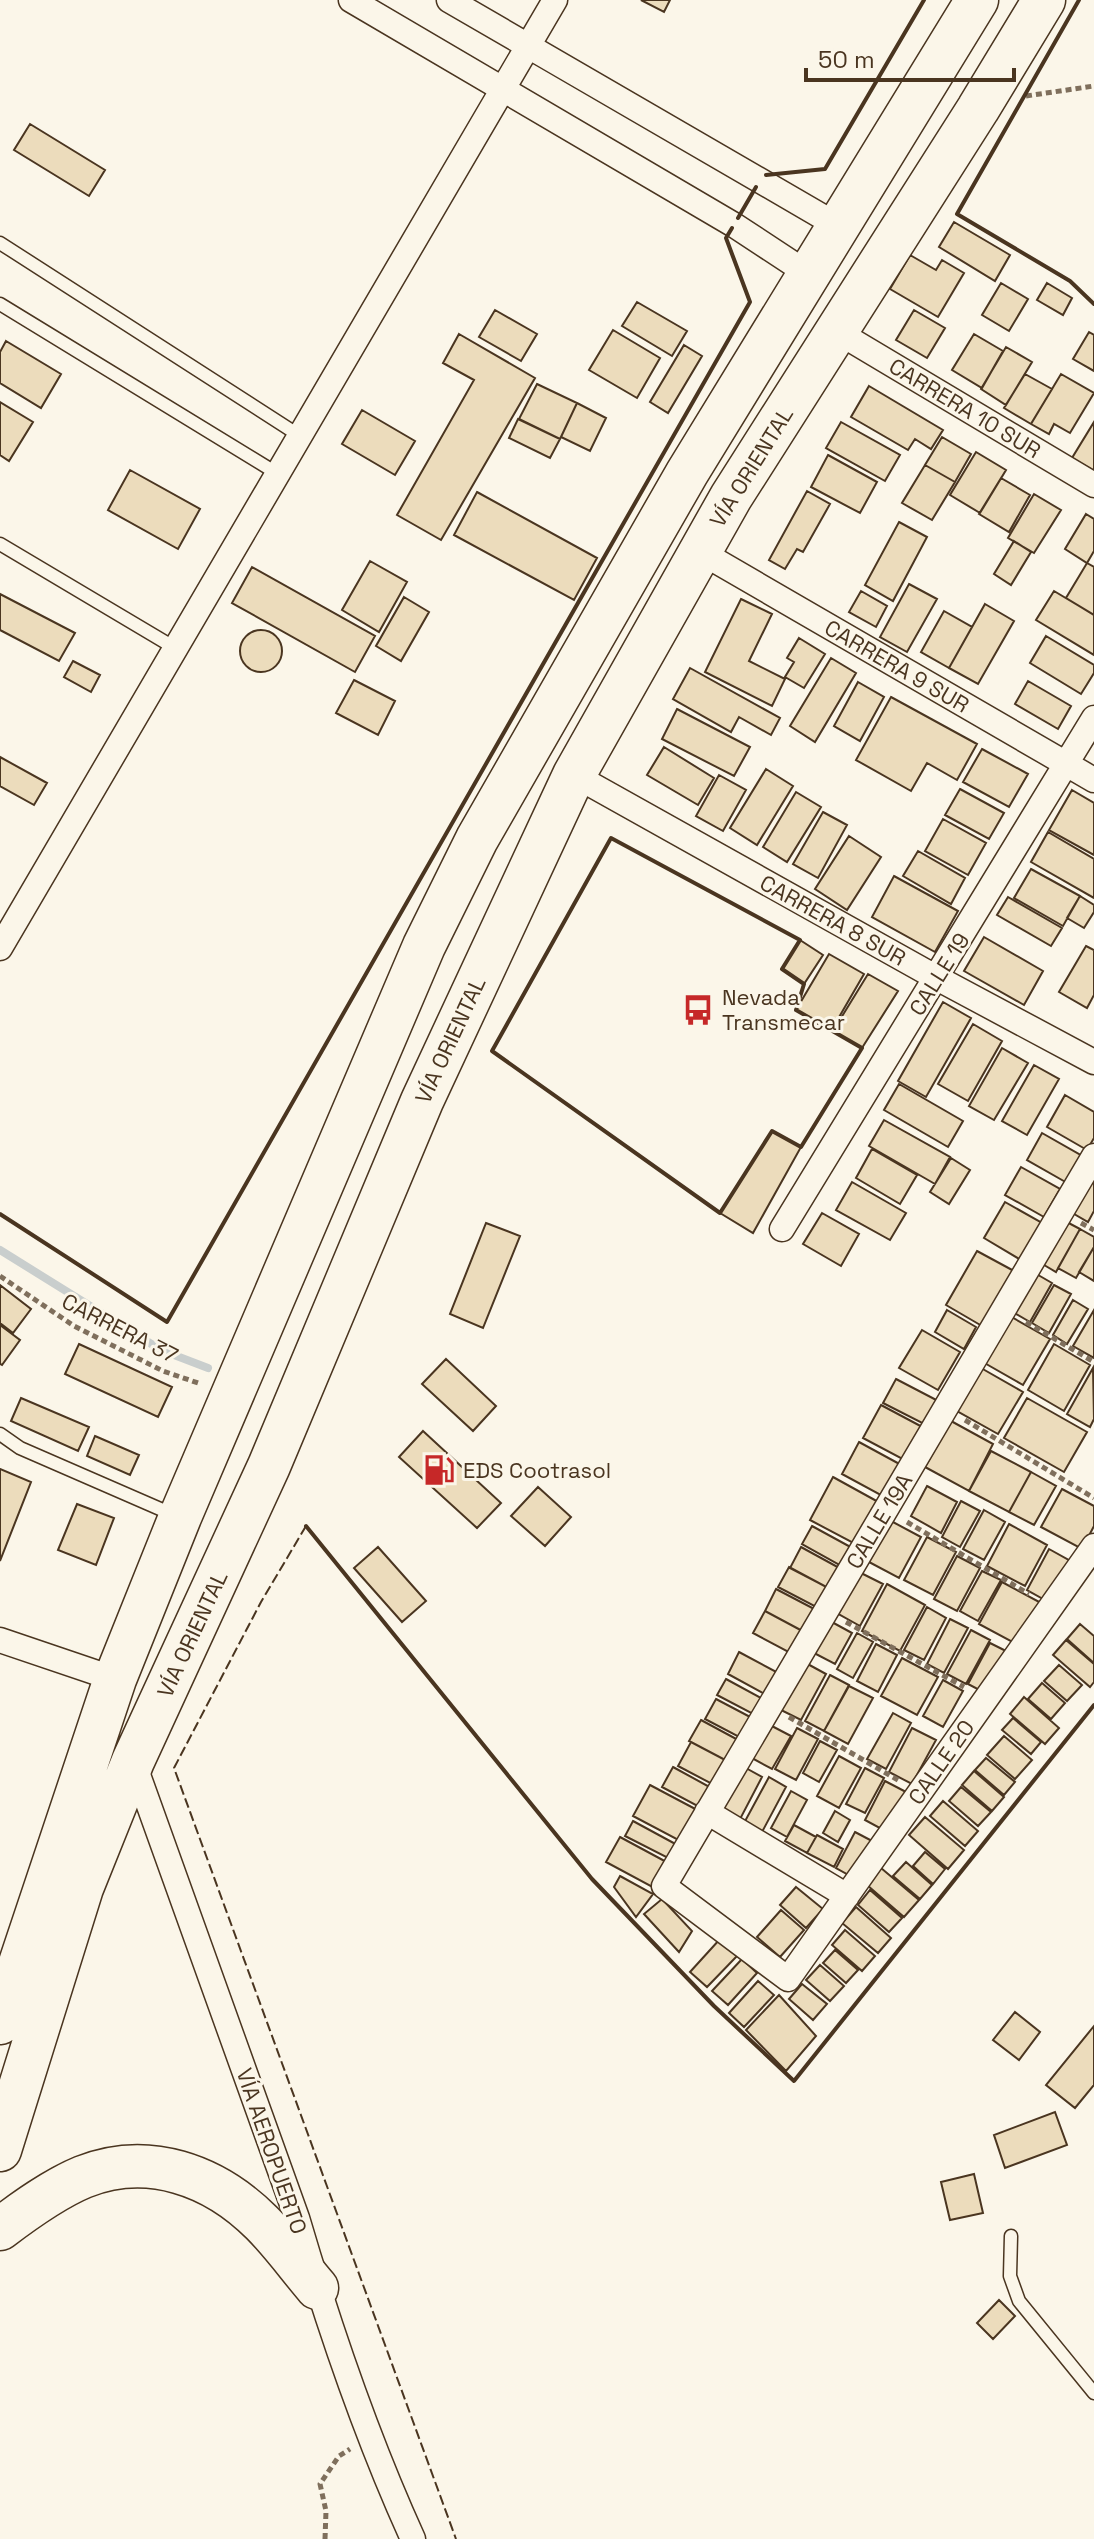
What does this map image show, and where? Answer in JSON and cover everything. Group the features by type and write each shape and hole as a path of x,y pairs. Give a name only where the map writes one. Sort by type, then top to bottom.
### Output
{"highway":[{"path":"0,2023 115,1679 180,1517 424,946 477,839 687,473 977,0"},
{"name":"VÍA ORIENTAL","path":"0,2150 82,1888 133,1761 269,1466 422,1101 574,775 699,551 1044,0"},
{"path":"0,2229 81,2177 111,2168 171,2168 204,2180 235,2199 263,2223 317,2288"}],"street":[{"path":"351,0 734,225 810,275"},
{"path":"449,0 840,227"},
{"path":"0,948 555,0"},
{"name":"CARRERA 10 SUR","path":"836,331 1094,485"},
{"name":"CARRERA 9 SUR","path":"699,551 1094,780"},
{"name":"CALLE 19","path":"782,1229 1094,718"},
{"name":"CARRERA 8 SUR","path":"574,775 1094,1062"},
{"name":"CALLE 19A","path":"788,1979 664,1886 1094,1156"},
{"name":"CALLE 20","path":"788,1979 1094,1546"},
{"path":"0,1640 115,1679"},
{"name":"VÍA AEROPUERTO","path":"133,1761 297,2218 317,2288 388,2484 413,2539"},
{"path":"707,1812 847,1896"},
{"path":"388,2484 401,2539"}],"lane":[{"path":"0,243 300,436"},
{"path":"0,304 278,474"},
{"path":"0,544 175,648"},
{"path":"0,1434 20,1448 180,1517"},
{"path":"1011,2236 1010,2276 1019,2301 1094,2393"}],"path":[{"path":"1025,96 1094,86"},
{"name":"CARRERA 37","path":"0,1276 74,1326 163,1371 233,1394"},
{"path":"1003,1310 1094,1362"},
{"path":"945,1409 1094,1498"},
{"path":"886,1509 1051,1607"},
{"path":"826,1611 986,1698"},
{"path":"770,1706 919,1793"},
{"path":"325,2539 326,2511 320,2484 339,2456 370,2435"}],"building":[{"path":"641,0 670,0 664,12"},
{"path":"30,124 105,170 89,196 14,150"},
{"path":"954,222 1010,255 995,281 939,247"},
{"path":"910,255 936,270 942,260 964,273 938,317 890,289"},
{"path":"1001,283 1028,299 1009,331 982,315"},
{"path":"1047,283 1072,298 1063,315 1037,300"},
{"path":"637,302 687,331 672,356 622,326"},
{"path":"495,310 537,334 521,361 479,337"},
{"path":"914,310 945,328 927,358 896,340"},
{"path":"613,330 660,358 637,398 589,370"},
{"path":"1089,332 1094,335 1094,371 1073,359"},
{"path":"459,334 535,378 441,540 397,515 474,380 443,363"},
{"path":"974,334 1003,351 982,388 952,370"},
{"path":"6,341 61,374 41,408 0,383 0,352"},
{"path":"684,345 702,356 668,413 650,402"},
{"path":"1006,347 1032,362 1006,405 981,389"},
{"path":"1025,374 1052,389 1031,424 1004,408"},
{"path":"1061,374 1094,393 1070,433 1054,424 1049,434 1031,424"},
{"path":"537,384 577,403 560,439 519,419"},
{"path":"869,386 943,430 931,449 915,439 908,450 851,417"},
{"path":"0,402 33,422 9,461 0,455"},
{"path":"577,403 606,418 590,451 561,437"},
{"path":"362,410 415,441 395,475 342,444"},
{"path":"518,419 560,439 550,458 509,438"},
{"path":"841,422 900,455 885,481 826,448"},
{"path":"1094,422 1094,471 1072,458"},
{"path":"942,437 971,454 955,482 925,465"},
{"path":"976,452 1006,470 980,513 950,495"},
{"path":"828,455 877,482 860,513 811,487"},
{"path":"925,465 955,482 932,520 902,503"},
{"path":"130,470 200,509 178,549 108,510"},
{"path":"1001,478 1030,495 1009,532 979,514"},
{"path":"807,491 830,504 803,552 797,549 785,569 769,560"},
{"path":"477,492 597,558 574,600 454,535"},
{"path":"1034,494 1061,510 1034,553 1008,538"},
{"path":"1086,514 1094,519 1094,551 1087,563 1065,549"},
{"path":"899,522 927,537 893,601 865,585"},
{"path":"1014,541 1031,552 1011,585 994,574"},
{"path":"370,561 407,582 379,632 342,610"},
{"path":"1087,563 1094,567 1094,615 1066,598"},
{"path":"252,567 375,636 355,672 232,603"},
{"path":"909,584 937,599 907,652 880,637"},
{"path":"861,591 887,606 876,627 849,612"},
{"path":"1054,591 1094,615 1094,655 1036,620"},
{"path":"0,594 75,633 59,661 0,630"},
{"path":"404,597 429,612 401,661 376,646"},
{"path":"741,599 772,614 749,661 785,679 772,706 705,672"},
{"path":"985,604 1014,621 978,684 949,668"},
{"path":"944,611 972,627 949,668 921,652"},
{"path":"261,630 276,636 282,651 276,666 261,672 246,666 240,651 246,636"},
{"path":"1046,636 1094,665 1094,673 1081,694 1030,663"},
{"path":"799,638 825,654 804,688 785,677 794,662 787,658"},
{"path":"831,658 856,673 815,742 790,726"},
{"path":"73,661 100,675 91,692 64,677"},
{"path":"690,668 780,718 771,735 739,717 731,732 673,699"},
{"path":"354,680 395,701 378,735 336,713"},
{"path":"1028,681 1071,706 1058,729 1015,704"},
{"path":"858,682 884,697 860,741 834,726"},
{"path":"891,697 977,744 957,780 927,763 911,791 856,760"},
{"path":"677,709 750,747 734,776 662,739"},
{"path":"664,747 714,778 698,805 647,775"},
{"path":"982,749 1028,774 1009,807 963,782"},
{"path":"0,757 47,783 34,805 0,786"},
{"path":"766,769 793,786 757,845 730,828"},
{"path":"719,775 746,790 723,831 696,816"},
{"path":"960,789 1004,813 989,839 945,815"},
{"path":"1072,790 1094,803 1094,855 1049,830"},
{"path":"796,792 821,807 787,862 763,847"},
{"path":"823,812 847,825 818,878 793,864"},
{"path":"943,819 986,843 968,875 925,851"},
{"path":"1048,832 1094,859 1094,898 1031,862"},
{"path":"849,836 881,857 847,910 815,889"},
{"path":"918,851 965,878 951,904 903,876"},
{"path":"1031,869 1080,896 1063,926 1014,898"},
{"path":"894,876 958,911 935,952 872,917"},
{"path":"1080,896 1094,905 1094,912 1084,928 1067,918"},
{"path":"1008,897 1062,928 1051,946 997,915"},
{"path":"984,937 1043,971 1024,1005 964,971"},
{"path":"800,940 823,955 804,984 782,969"},
{"path":"1086,946 1094,950 1094,995 1087,1008 1059,992"},
{"path":"829,954 864,974 831,1031 796,1010"},
{"path":"868,974 898,991 862,1048 833,1031"},
{"path":"943,1002 971,1018 926,1097 898,1081"},
{"path":"973,1024 1002,1041 968,1101 938,1084"},
{"path":"1002,1048 1028,1063 994,1120 969,1106"},
{"path":"1034,1065 1059,1079 1027,1135 1002,1121"},
{"path":"899,1084 963,1121 948,1147 884,1110"},
{"path":"1065,1095 1094,1112 1094,1138 1087,1150 1047,1127"},
{"path":"884,1120 950,1157 935,1184 869,1146"},
{"path":"772,1131 801,1147 753,1233 720,1213"},
{"path":"1042,1133 1084,1157 1069,1184 1027,1160"},
{"path":"872,1149 917,1175 900,1204 856,1178"},
{"path":"951,1158 970,1170 949,1204 930,1192"},
{"path":"1021,1167 1060,1189 1044,1217 1005,1195"},
{"path":"1094,1172 1094,1211 1088,1222 1069,1211"},
{"path":"852,1182 906,1213 890,1240 836,1210"},
{"path":"1005,1202 1042,1223 1021,1260 984,1238"},
{"path":"822,1213 859,1234 841,1266 803,1244"},
{"path":"1063,1220 1080,1229 1056,1272 1039,1262"},
{"path":"486,1223 520,1236 483,1328 450,1314"},
{"path":"1080,1229 1094,1237 1094,1247 1076,1278 1058,1268"},
{"path":"1094,1247 1094,1281 1079,1272"},
{"path":"977,1251 1014,1271 982,1326 946,1305"},
{"path":"1033,1272 1052,1283 1030,1322 1011,1311"},
{"path":"0,1285 31,1309 13,1333 0,1323"},
{"path":"1054,1285 1071,1294 1049,1333 1032,1323"},
{"path":"1073,1300 1088,1309 1067,1344 1053,1335"},
{"path":"947,1310 976,1327 964,1349 935,1332"},
{"path":"1094,1310 1094,1358 1073,1346"},
{"path":"1008,1315 1050,1339 1023,1385 981,1361"},
{"path":"0,1325 20,1340 2,1365 0,1364"},
{"path":"922,1330 960,1352 938,1390 899,1368"},
{"path":"79,1344 172,1387 158,1417 65,1374"},
{"path":"1054,1344 1090,1365 1064,1411 1028,1390"},
{"name":"EDS Cootrasol","path":"446,1359 496,1406 473,1431 422,1384"},
{"path":"981,1368 1023,1392 998,1434 957,1411"},
{"path":"1093,1368 1094,1419 1090,1427 1067,1414"},
{"path":"896,1379 944,1404 932,1428 883,1403"},
{"path":"21,1398 89,1427 78,1451 11,1421"},
{"path":"1027,1398 1087,1432 1064,1472 1004,1438"},
{"path":"881,1405 928,1430 910,1463 863,1438"},
{"path":"951,1421 993,1444 969,1491 925,1467"},
{"name":"EDS Cootrasol","path":"423,1431 501,1503 477,1528 399,1457"},
{"path":"95,1436 139,1455 130,1475 87,1456"},
{"path":"859,1442 905,1467 888,1499 842,1474"},
{"path":"991,1451 1031,1472 1009,1512 969,1491"},
{"path":"0,1469 31,1482 0,1561"},
{"path":"1031,1472 1056,1486 1034,1525 1009,1512"},
{"path":"833,1477 882,1504 859,1546 810,1520"},
{"path":"927,1486 957,1502 941,1533 911,1516"},
{"path":"538,1487 571,1517 545,1546 511,1516"},
{"path":"1062,1489 1094,1506 1094,1526 1082,1549 1041,1527"},
{"path":"961,1501 980,1511 960,1547 942,1537"},
{"path":"77,1504 114,1518 96,1565 58,1550"},
{"path":"984,1510 1005,1522 984,1560 963,1549"},
{"path":"891,1521 921,1537 899,1578 869,1562"},
{"path":"1009,1524 1047,1545 1025,1586 987,1566"},
{"path":"812,1526 856,1550 847,1569 802,1544"},
{"path":"927,1537 956,1552 933,1595 904,1580"},
{"path":"378,1547 426,1601 402,1622 354,1568"},
{"path":"801,1547 843,1570 832,1590 790,1568"},
{"path":"1049,1549 1074,1563 1052,1604 1027,1590"},
{"path":"957,1556 980,1568 957,1611 934,1599"},
{"path":"789,1567 832,1590 822,1610 778,1587"},
{"path":"857,1571 883,1584 860,1626 835,1612"},
{"path":"982,1571 1001,1580 978,1621 960,1611"},
{"path":"1002,1582 1043,1604 1020,1646 979,1624"},
{"path":"887,1584 925,1605 900,1651 862,1631"},
{"path":"776,1589 820,1612 808,1634 765,1611"},
{"path":"927,1607 946,1618 924,1660 904,1650"},
{"path":"765,1611 808,1634 796,1656 753,1633"},
{"path":"950,1619 968,1628 944,1673 927,1664"},
{"path":"830,1621 852,1633 835,1664 814,1653"},
{"path":"1080,1624 1094,1636 1094,1663 1067,1639"},
{"path":"971,1630 990,1640 966,1684 947,1674"},
{"path":"857,1633 873,1642 853,1678 837,1669"},
{"path":"1066,1640 1094,1664 1094,1682 1090,1687 1053,1655"},
{"path":"990,1643 1008,1652 985,1693 968,1684"},
{"path":"876,1644 897,1655 878,1692 857,1681"},
{"path":"739,1652 782,1675 770,1697 728,1674"},
{"path":"902,1658 938,1677 917,1715 881,1696"},
{"path":"804,1662 826,1674 801,1720 779,1709"},
{"path":"1059,1665 1082,1685 1067,1701 1044,1681"},
{"path":"830,1675 849,1685 824,1731 805,1721"},
{"path":"726,1679 763,1699 755,1715 717,1695"},
{"path":"943,1680 963,1691 943,1727 923,1716"},
{"path":"1042,1683 1065,1703 1051,1719 1028,1699"},
{"path":"849,1686 873,1698 848,1744 824,1731"},
{"path":"1024,1697 1059,1728 1045,1744 1010,1714"},
{"path":"716,1699 754,1719 743,1739 705,1719"},
{"path":"893,1713 911,1723 886,1769 867,1759"},
{"path":"1013,1718 1041,1742 1031,1754 1002,1730"},
{"path":"701,1720 740,1741 729,1762 689,1741"},
{"path":"768,1724 791,1736 772,1769 750,1757"},
{"path":"797,1728 818,1739 796,1780 775,1769"},
{"path":"912,1728 936,1740 912,1784 889,1772"},
{"path":"1004,1736 1032,1760 1015,1779 987,1755"},
{"path":"820,1741 837,1750 819,1782 803,1773"},
{"path":"691,1742 729,1762 716,1786 678,1766"},
{"path":"839,1756 861,1768 839,1808 817,1796"},
{"path":"986,1758 1015,1782 1004,1795 975,1770"},
{"path":"673,1767 715,1790 705,1810 662,1787"},
{"path":"744,1767 762,1777 738,1823 720,1813"},
{"path":"865,1768 884,1778 865,1813 846,1804"},
{"path":"974,1771 1004,1797 992,1811 962,1785"},
{"path":"769,1777 786,1787 762,1832 744,1823"},
{"path":"885,1781 908,1793 887,1832 865,1820"},
{"path":"650,1785 701,1812 684,1843 633,1816"},
{"path":"961,1787 991,1812 978,1826 949,1801"},
{"path":"791,1791 807,1800 787,1837 771,1828"},
{"path":"943,1801 978,1831 965,1846 930,1816"},
{"path":"835,1811 850,1820 838,1842 823,1833"},
{"path":"925,1817 964,1850 948,1869 909,1835"},
{"path":"633,1821 681,1847 674,1861 625,1836"},
{"path":"794,1825 816,1837 807,1853 785,1841"},
{"path":"855,1832 874,1842 854,1878 836,1868"},
{"path":"817,1835 843,1849 834,1867 807,1853"},
{"path":"620,1837 672,1865 658,1890 606,1862"},
{"path":"925,1852 945,1869 933,1884 913,1866"},
{"path":"906,1862 932,1885 920,1899 893,1876"},
{"path":"881,1868 919,1900 904,1917 867,1885"},
{"path":"620,1876 653,1894 636,1917 614,1887"},
{"path":"796,1887 823,1909 806,1928 780,1905"},
{"path":"870,1890 902,1918 889,1932 858,1905"},
{"path":"662,1899 692,1931 679,1952 644,1914"},
{"path":"856,1907 891,1938 878,1953 842,1923"},
{"path":"781,1910 804,1930 780,1957 757,1937"},
{"path":"845,1930 875,1956 862,1971 832,1945"},
{"path":"720,1939 737,1956 707,1987 690,1972"},
{"path":"835,1950 858,1970 846,1983 823,1963"},
{"path":"742,1959 757,1973 728,2005 712,1991"},
{"path":"820,1965 844,1986 830,2001 806,1980"},
{"path":"758,1981 774,1995 744,2027 729,2013"},
{"path":"802,1984 827,2004 813,2020 789,1999"},
{"path":"779,1995 816,2036 786,2071 746,2030"},
{"path":"1015,2012 1040,2032 1019,2060 993,2040"},
{"path":"1094,2026 1094,2085 1075,2108 1046,2085"},
{"path":"1055,2112 1067,2145 1005,2168 994,2135"},
{"path":"974,2174 983,2213 950,2220 941,2182"},
{"path":"999,2300 1015,2316 993,2339 977,2323"}],"waterway":[{"path":"0,1250 161,1350 208,1368"}],"fence":[{"path":"306,1526 261,1602 174,1768 456,2539"}],"wall":[{"path":"766,175 825,169 924,0"},
{"path":"1079,0 957,214 1070,281 1094,304"},
{"path":"738,218 756,187"},
{"path":"0,1214 167,1322 750,302 726,238 732,228"},
{"path":"611,838 800,940 782,969 804,984 796,1010 862,1048 801,1147 772,1131 720,1213 492,1051 611,838"},
{"path":"306,1526 592,1879 714,2006 794,2081 1094,1705"}],"place":[{"name":"Nevada Transmecar","path":"698,1010"},
{"name":"EDS Cootrasol","path":"439,1470"}]}
